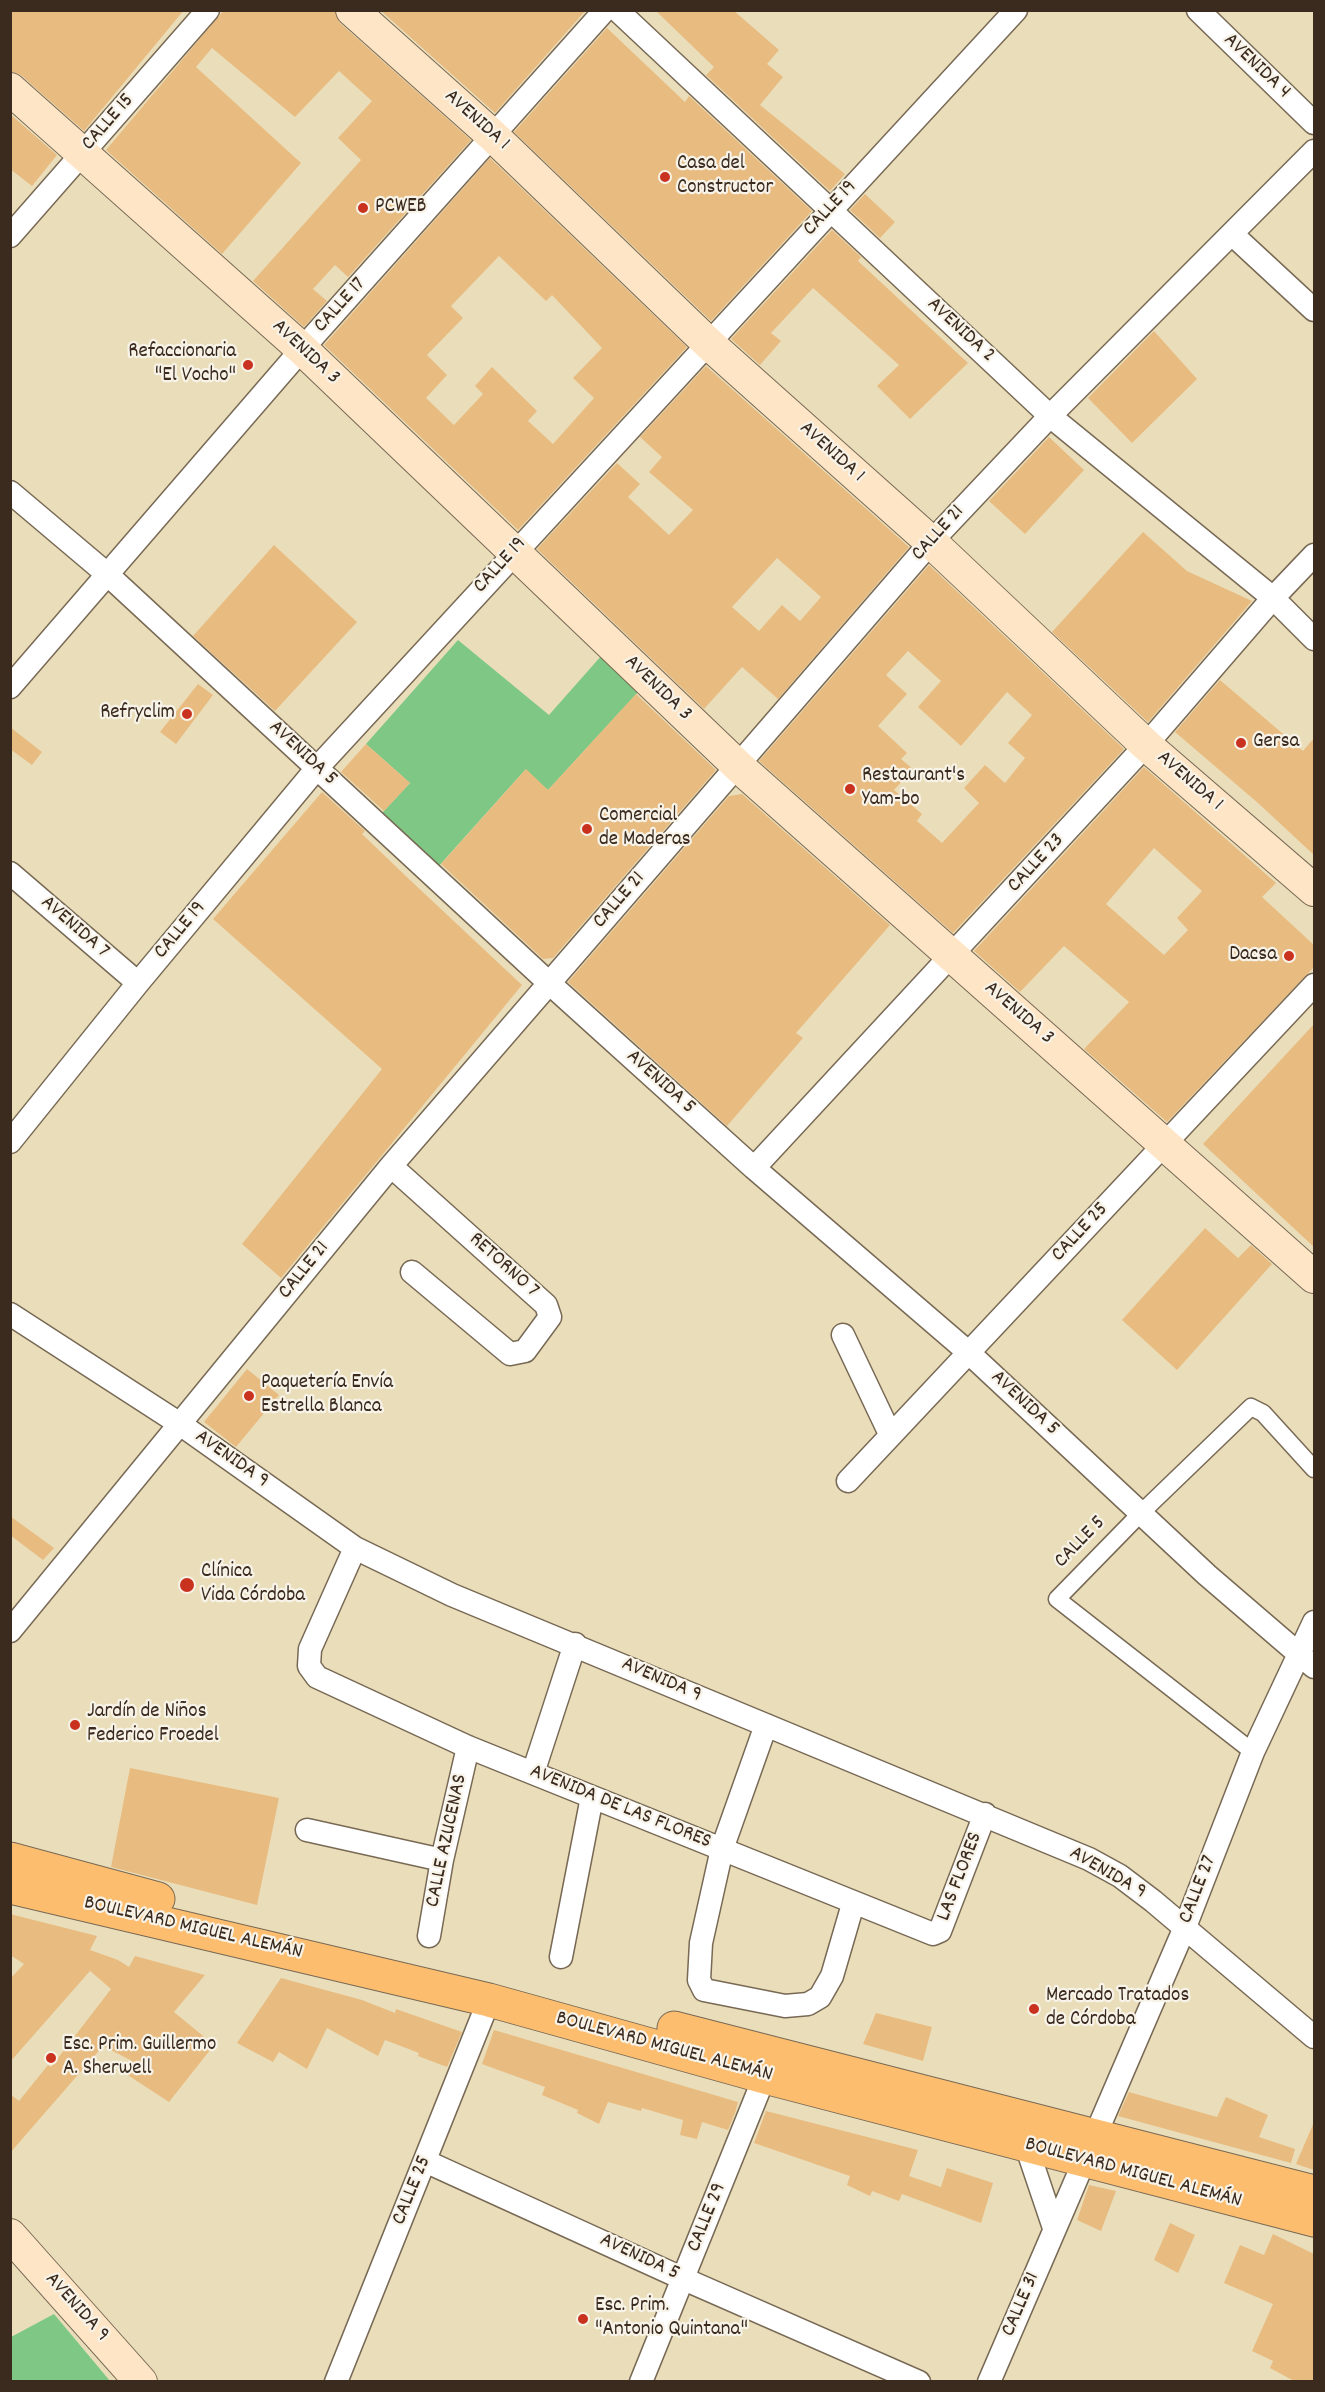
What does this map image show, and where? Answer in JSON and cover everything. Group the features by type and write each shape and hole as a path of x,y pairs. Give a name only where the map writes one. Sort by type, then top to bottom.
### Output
{"main road":[{"name":"AVENIDA 1","path":"352,10 493,136 708,343 931,542 1146,745 1314,890"},
{"name":"AVENIDA 3","path":"10,89 302,350 738,766 951,957 1166,1143 1314,1277"},
{"name":"BOULEVARD MIGUEL ALEMÁN","path":"10,1859 181,1916 489,2000 770,2065 1026,2145 1088,2148 1279,2212 1314,2220"},
{"name":"BOULEVARD MIGUEL ALEMÁN","path":"10,1887 181,1916 1088,2148 1314,2192"},
{"name":"AVENIDA 9","path":"10,2235 141,2382"}],"street":[{"name":"CALLE 15","path":"10,237 208,10"},
{"name":"CALLE 17","path":"10,687 302,350 605,10"},
{"name":"AVENIDA 2","path":"617,10 1050,416 1273,598 1314,639"},
{"name":"CALLE 19","path":"10,1142 138,983 317,768 513,552 1016,10"},
{"name":"AVENIDA 4","path":"1211,14 1314,123"},
{"name":"CALLE 21","path":"10,1631 391,1166 931,542 1050,416 1233,235 1314,151"},
{"path":"1233,235 1314,310"},
{"name":"AVENIDA 5","path":"10,492 107,574 548,982 754,1168 968,1352 1207,1575 1307,1660"},
{"name":"CALLE 23","path":"754,1168 1146,745 1273,598 1314,555"},
{"name":"AVENIDA 7","path":"10,873 138,983"},
{"name":"CALLE 25","path":"848,1481 1314,985"},
{"name":"RETORNO 7","path":"391,1166 546,1305 550,1317 525,1351 510,1354 412,1272"},
{"name":"AVENIDA 9","path":"10,1314 180,1424 355,1548 452,1595 1089,1858 1120,1876 1185,1927 1314,2037"},
{"path":"843,1335 890,1434"},
{"name":"CALLE 5","path":"1253,1752 1057,1599 1141,1513 1251,1407 1263,1413 1314,1469"},
{"name":"AVENIDA DE LAS FLORES","path":"355,1548 307,1659 317,1677 468,1747 853,1904 933,1934"},
{"name":"CALLE 27","path":"1088,2148 1185,1927 1253,1752 1307,1660 1314,1622"},
{"path":"533,1773 575,1644"},
{"path":"766,1725 722,1849 701,1943 699,1980 704,1990 785,2006 808,2004 820,1997 832,1976 853,1904"},
{"name":"CALLE AZUCENAS","path":"429,1936 442,1860 468,1747"},
{"path":"561,1957 592,1797"},
{"name":"LAS FLORES","path":"933,1934 940,1931 985,1814"},
{"path":"307,1830 442,1860"},
{"name":"CALLE 25","path":"336,2382 489,2000"},
{"name":"CALLE 29","path":"641,2382 770,2065"},
{"path":"1026,2145 1054,2228"},
{"name":"CALLE 31","path":"989,2382 1088,2148"},
{"name":"AVENIDA 5","path":"425,2161 684,2279 919,2382"},
{"path":"1279,2212 1314,2235"}],"green space":[{"path":"458,640 549,715 602,655 640,690 548,790 525,770 438,867 382,813 410,783 366,744"},
{"path":"54,2314 110,2381 11,2381 11,2337"}],"building":[{"path":"10,10 184,10 84,131 22,76 10,71"},
{"path":"224,10 335,10 340,23 471,140 348,277 335,265 313,289 327,301 304,327 253,281 361,160 338,138 372,101 339,71 295,117 212,48 196,67 301,163 222,254 106,150"},
{"path":"380,10 586,10 495,113"},
{"path":"655,10 733,10 779,50 767,64 783,77 760,105 845,174 830,191 706,75 714,67"},
{"path":"607,28 685,102 689,96 812,211 711,321 514,132"},
{"path":"10,114 57,155 32,186 10,169"},
{"path":"490,158 687,347 518,530 324,345","holes":["499,256 546,301 552,295 602,348 573,378 594,398 553,444 528,421 537,411 492,367 475,386 483,394 454,425 426,398 447,375 427,355 463,318 451,306"]},
{"path":"865,194 895,222 880,238 850,210"},
{"path":"832,230 861,257 858,261 968,363 910,419 877,386 899,365 813,288 771,333 781,341 760,365 731,339"},
{"path":"1154,331 1197,379 1132,443 1088,398"},
{"path":"706,366 909,547 778,699 742,667 704,709 537,549 617,463 640,484 628,497 669,535 693,510 649,472 662,457 640,437","holes":["777,558 821,597 800,621 782,605 759,631 732,607"]},
{"path":"1049,437 1084,470 1025,534 989,501"},
{"path":"1143,532 1187,571 1252,601 1148,722 1052,632"},
{"path":"274,545 357,622 275,711 193,636"},
{"path":"929,565 1124,749 953,933 759,761","holes":["908,651 941,681 918,707 961,746 1007,692 1032,715 1008,743 1025,758 1005,783 985,765 964,788 979,803 942,843 917,821 922,814 894,790 913,769 901,759 907,753 878,726 907,694 886,675"]},
{"name":"Gersa","path":"1220,680 1303,751 1314,738 1314,855 1258,803 1175,732"},
{"name":"Refryclim","path":"198,684 213,695 176,744 160,732"},
{"path":"636,694 716,770 553,958 543,959 441,864 526,769 548,790"},
{"path":"10,727 42,752 32,765 10,749"},
{"path":"366,744 410,783 384,811 341,772"},
{"path":"1144,767 1276,883 1262,897 1314,945 1314,967 1167,1122 1084,1049 1129,1002 1064,946 1020,992 974,951","holes":["1154,848 1202,891 1177,918 1188,930 1164,955 1106,904"]},
{"path":"322,792 365,831 362,834 522,985 281,1278 242,1244 382,1069 213,919"},
{"path":"742,794 890,925 796,1033 803,1038 727,1126 568,982 729,796"},
{"path":"1314,1024 1314,1247 1203,1144"},
{"path":"1205,1228 1238,1258 1251,1245 1272,1264 1177,1370 1122,1320"},
{"path":"247,1369 279,1395 236,1447 204,1422"},
{"path":"10,1516 54,1548 43,1560 10,1535"},
{"path":"130,1768 279,1798 257,1905 111,1867"},
{"path":"10,1914 97,1936 90,1950 118,1960 129,1967 135,1956 205,1975 174,2012 214,2045 169,2102 123,2072 132,2061 103,2046 10,2153 10,2094 19,2101 48,2065 51,2067 111,1989 90,1971 10,2062 10,1979 24,1964 10,1955"},
{"path":"281,1978 362,2000 395,2013 396,2009 462,2032 447,2067 385,2040 378,2056 327,2028 307,2069 279,2052 273,2062 237,2043"},
{"path":"876,2013 932,2027 923,2061 863,2044"},
{"path":"494,2030 738,2102 735,2113 728,2130 702,2122 697,2139 680,2135 683,2120 642,2108 641,2111 608,2102 599,2124 577,2113 578,2110 542,2095 545,2087 482,2064"},
{"path":"1129,2092 1217,2117 1226,2097 1268,2115 1259,2137 1295,2149 1291,2163 1118,2116"},
{"path":"766,2111 918,2150 909,2176 941,2187 947,2168 993,2183 981,2223 902,2194 899,2201 872,2191 870,2196 847,2185 850,2176 754,2143"},
{"path":"1314,2122 1314,2170 1296,2164"},
{"path":"1089,2185 1116,2191 1101,2231 1077,2220"},
{"path":"1170,2223 1195,2235 1178,2273 1154,2260"},
{"path":"1273,2234 1314,2254 1314,2382 1296,2382 1270,2368 1273,2361 1252,2351 1273,2304 1224,2283 1240,2245 1264,2255"}],"place":[{"name":"Casa del Constructor","path":"665,177"},
{"name":"PCWEB","path":"363,208"},
{"name":"Refaccionaria \"El Vocho\"","path":"248,365"},
{"name":"Refryclim","path":"187,714"},
{"name":"Gersa","path":"1241,743"},
{"name":"Restaurant's Yam-bo","path":"850,789"},
{"name":"Comercial de Maderas","path":"587,829"},
{"name":"Dacsa","path":"1289,956"},
{"name":"Paquetería Envía Estrella Blanca","path":"249,1396"},
{"name":"Clínica Vida Córdoba","path":"187,1585"},
{"name":"Jardín de Niños Federico Froedel","path":"75,1725"},
{"name":"Mercado Tratados de Córdoba","path":"1034,2009"},
{"name":"Esc. Prim. Guillermo A. Sherwell","path":"51,2058"},
{"name":"Esc. Prim. \"Antonio Quintana\"","path":"583,2319"}]}
